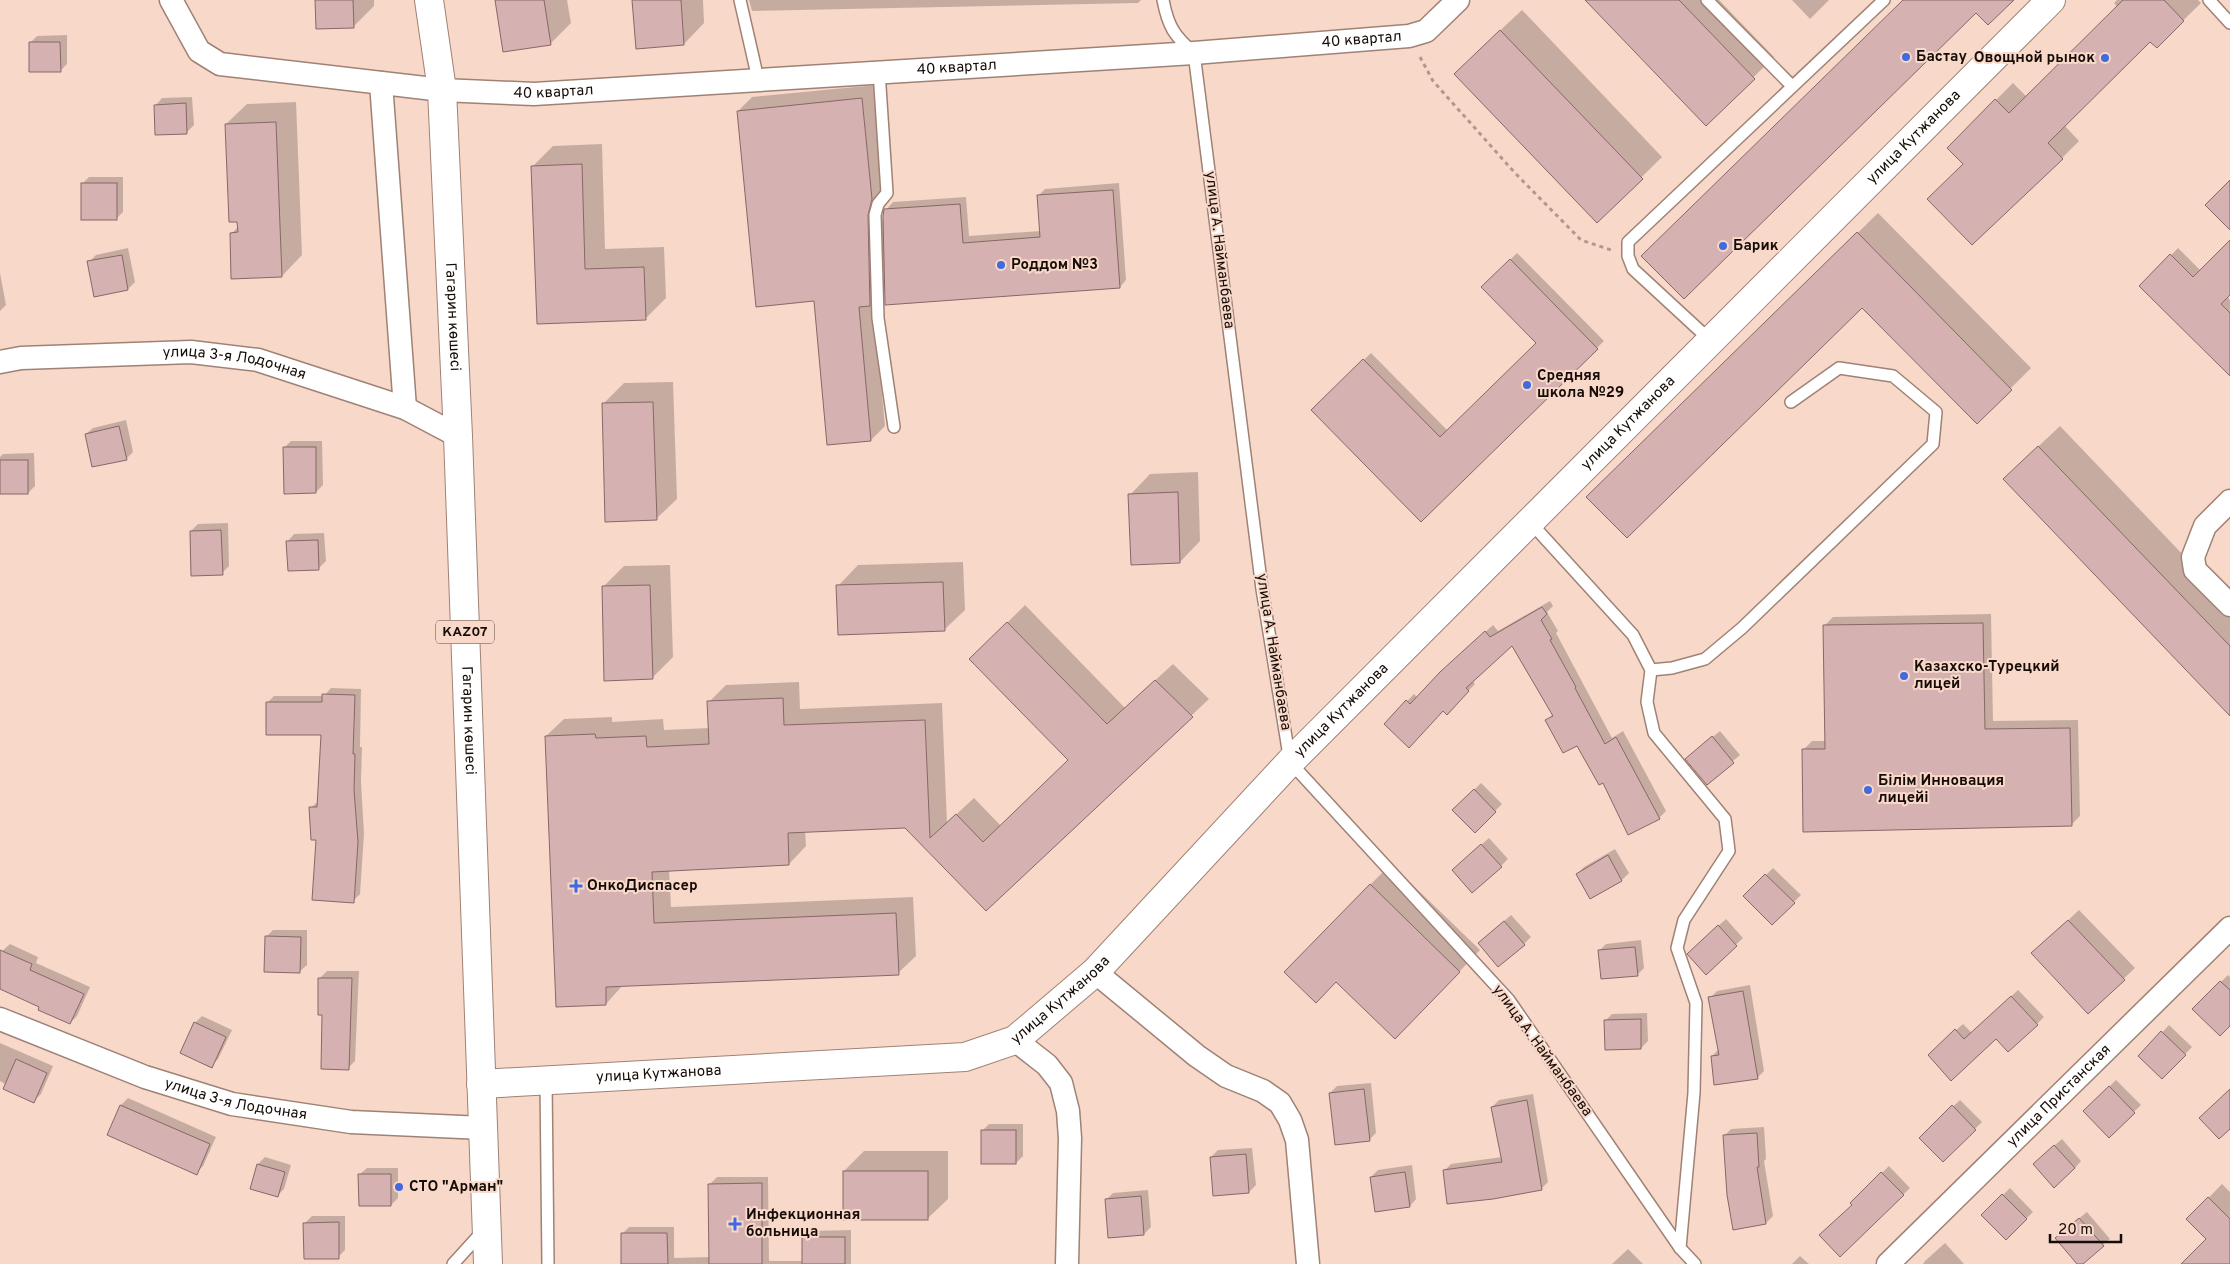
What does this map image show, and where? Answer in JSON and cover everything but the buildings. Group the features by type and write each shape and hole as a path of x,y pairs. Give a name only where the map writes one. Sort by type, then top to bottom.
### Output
{"main road":[{"name":"Гагарин көшесі","path":"429,0 442,90 458,436 488,1264"},
{"name":"улица Кутжанова","path":"481,1084 965,1057 1015,1040 1095,972 1290,762 1531,523 2050,0"}],"street":[{"name":"40 квартал","path":"171,0 200,51 220,64 442,90 534,94 758,78 1194,53 1409,36 1426,31 1458,0"},
{"path":"381,83 405,408"},
{"name":"улица 3-я Лодочная","path":"0,362 21,358 191,352 258,360 405,408 458,436"},
{"path":"2230,502 2205,526 2193,556 2195,570 2230,605"},
{"name":"улица Пристанская","path":"1888,1264 2230,928"},
{"path":"1095,972 1197,1056 1226,1076 1263,1091 1280,1103 1290,1120 1297,1140 1308,1264"},
{"name":"улица 3-я Лодочная","path":"0,1019 145,1078 232,1104 351,1122 483,1128"},
{"path":"1015,1040 1047,1065 1061,1083 1068,1110 1070,1138 1067,1264"}],"lane":[{"path":"740,0 758,78"},
{"path":"1163,0 1166,15 1177,38 1194,53"},
{"path":"1707,0 1792,86"},
{"path":"1712,341 1634,269 1628,256 1628,242 1884,0"},
{"path":"2209,0 2230,22"},
{"name":"улица А. Найманбаева","path":"1194,53 1262,589 1290,762 1509,1000 1680,1248 1695,1264"},
{"path":"879,71 887,193 878,204 875,215 878,318 894,427"},
{"path":"1651,670 1672,668 1705,658 1742,628 1933,444 1936,412 1893,376 1839,368 1791,402"},
{"path":"1531,523 1633,635 1651,670 1647,702 1654,733 1724,819 1728,851 1684,920 1677,948 1696,1003 1694,1093 1680,1248"},
{"path":"546,1081 548,1264"},
{"path":"453,1264 486,1228"}],"path":[{"path":"1409,36 1433,81 1516,173 1581,240 1628,256"}],"place":[{"name":"Бастау","path":"1906,57"},
{"name":"Овощной рынок","path":"2105,58"},
{"name":"Барик","path":"1723,246"},
{"name":"Роддом №3","path":"1001,265"},
{"name":"Средняя школа №29","path":"1527,385"},
{"name":"Казахско-Турецкий лицей","path":"1904,676"},
{"name":"Білім Инновация лицейі","path":"1868,790"},
{"name":"ОнкоДиспасер","path":"576,886"},
{"name":"СТО \"Арман\"","path":"399,1187"},
{"name":"Инфекционная больница","path":"735,1224"}]}
